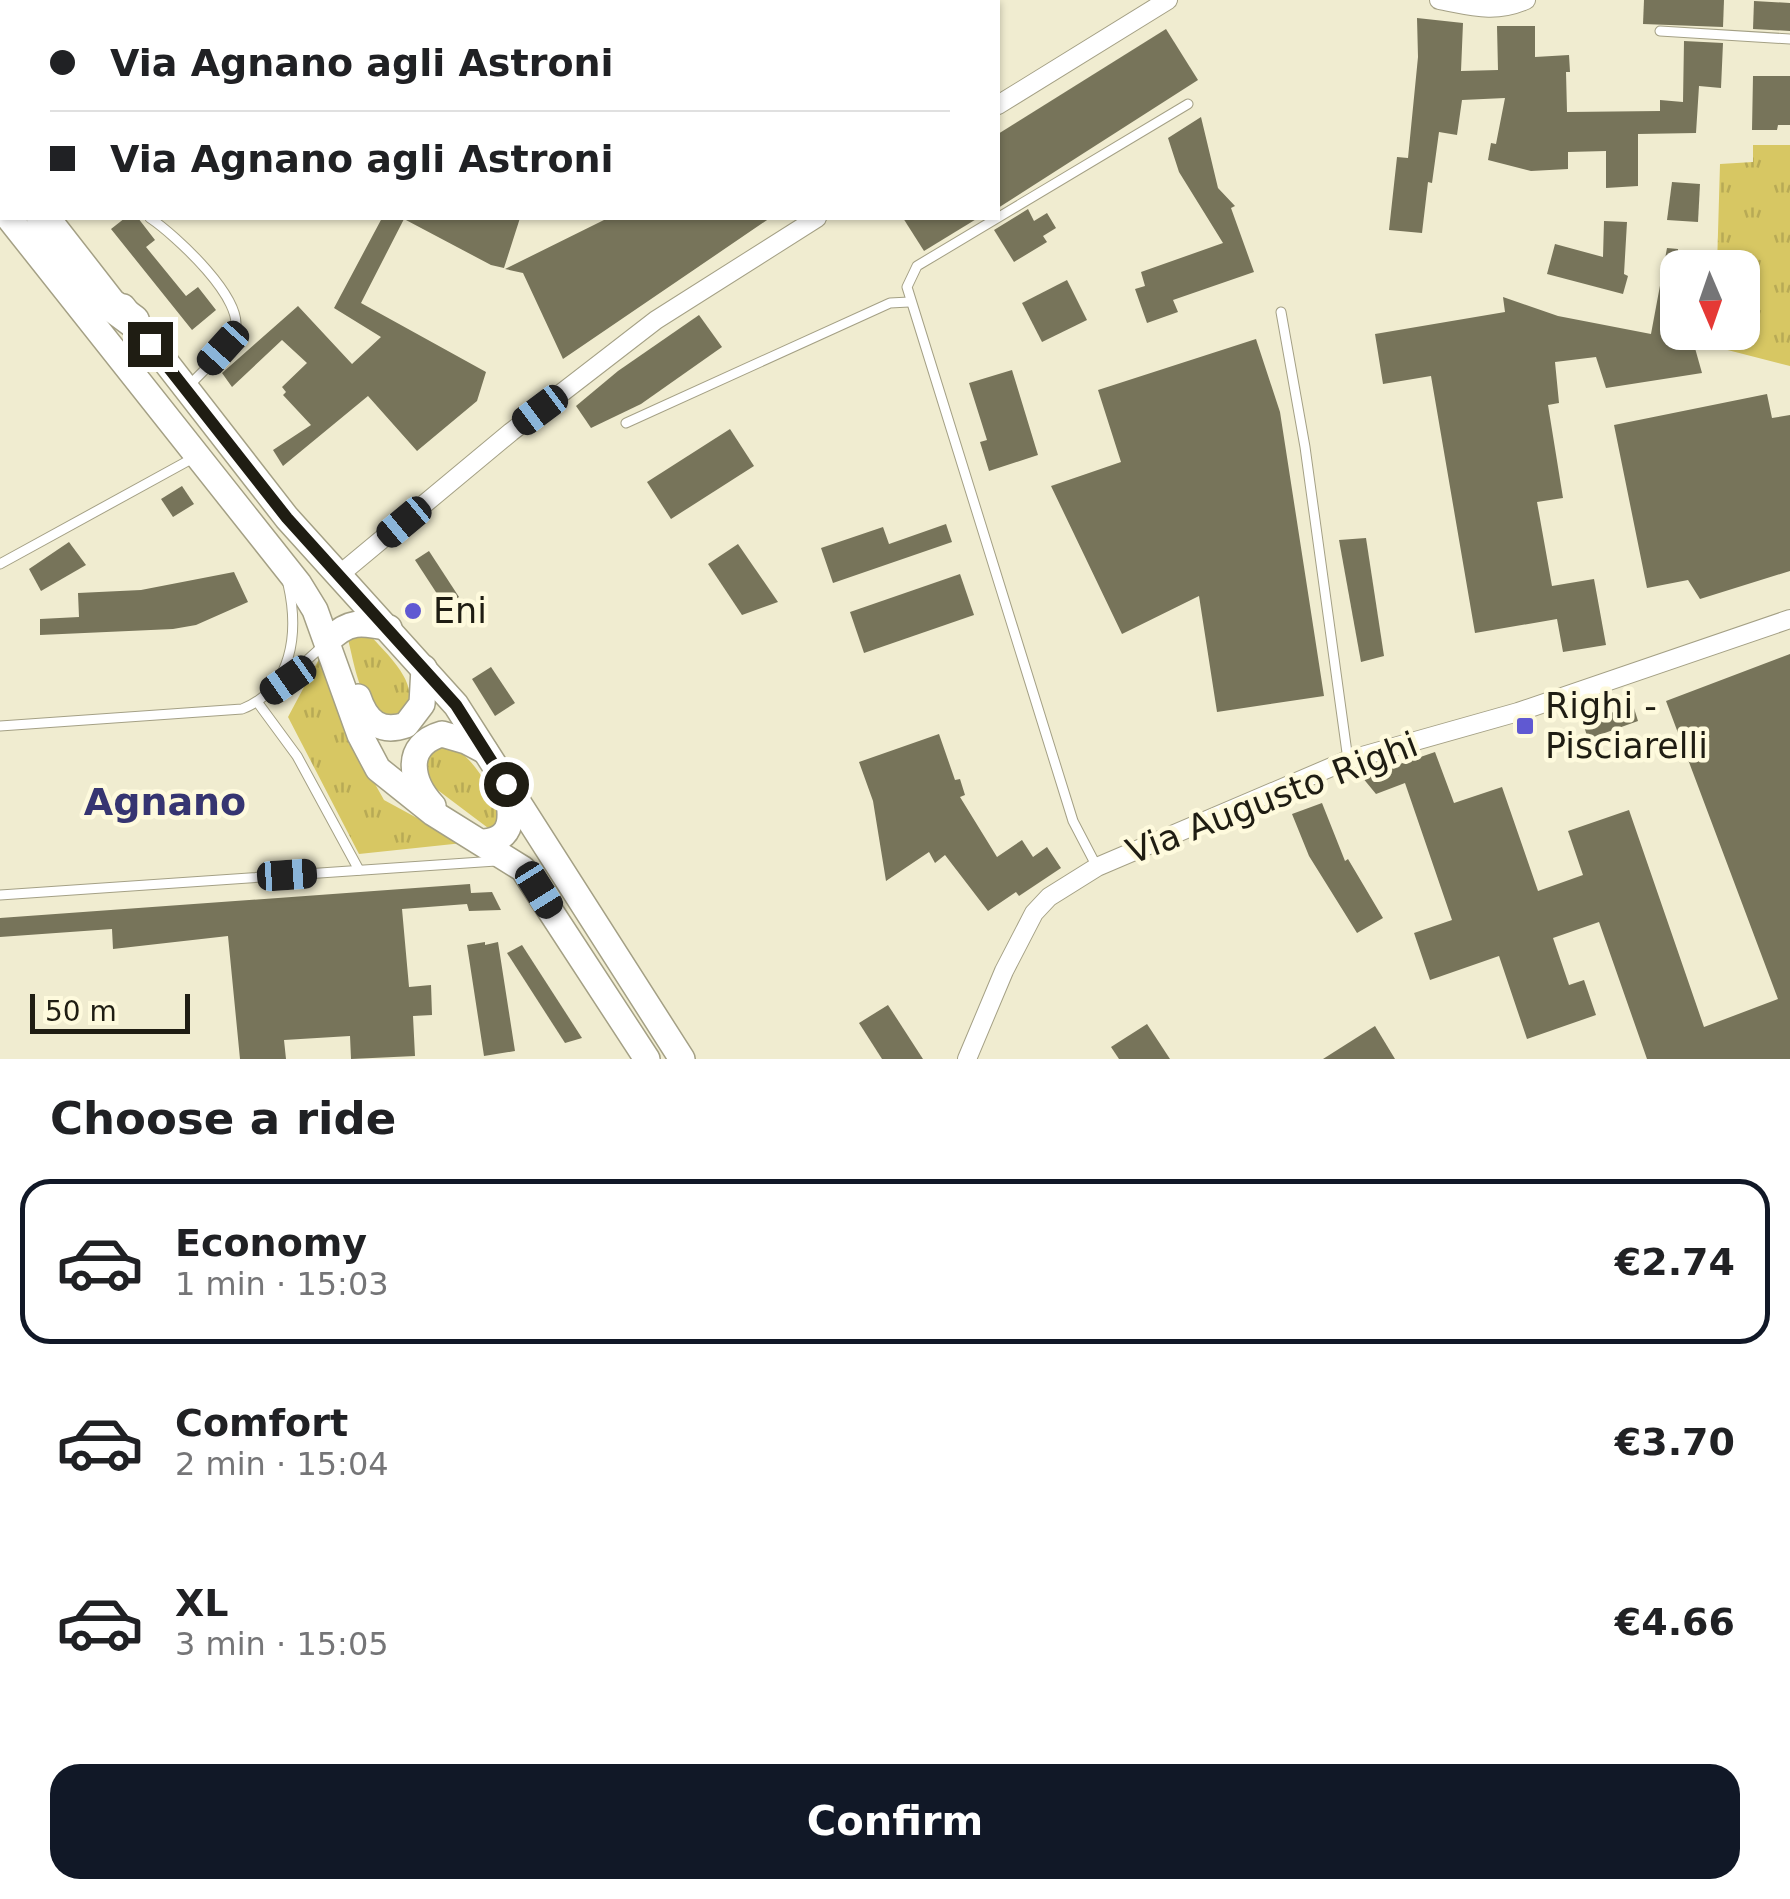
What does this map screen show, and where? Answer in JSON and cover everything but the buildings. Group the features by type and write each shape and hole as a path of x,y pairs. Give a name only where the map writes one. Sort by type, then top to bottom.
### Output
{"highway":[{"path":"44,220 110,304 133,321"}],"main road":[{"path":"11,220 278,553 315,610 360,735 378,769 401,790 523,869 648,1059"},
{"path":"59,220 287,518 456,705 682,1059"},
{"path":"328,641 350,624 361,622 389,628"},
{"path":"328,641 348,669 363,712 378,726 397,728 413,720 422,704 424,668"},
{"path":"448,822 414,778 414,754 432,737 442,734 466,740 485,751"},
{"path":"484,842 496,841 508,831 511,822 506,784"}],"street":[{"path":"1000,104 1168,0"},
{"path":"1439,0 1501,9 1526,0"},
{"path":"340,575 511,432 656,320 814,220"},
{"name":"Via Augusto Righi","path":"968,1059 1004,971 1034,913 1049,897 1097,867 1348,760 1518,712 1790,619"}],"lane":[{"path":"1660,32 1790,39"},
{"path":"1000,216 1188,104"},
{"path":"152,220 218,284 234,306 237,318 235,332 186,389"},
{"path":"994,220 917,266 907,287 909,302 1073,820 1097,867"},
{"path":"626,423 890,303 909,302"},
{"path":"1282,312 1348,760"},
{"path":"0,564 198,455"},
{"path":"269,693 286,667 292,634 289,588 278,553"},
{"path":"0,726 242,709 258,703 288,680 305,659 328,641"},
{"path":"258,703 297,756 360,870"},
{"path":"0,895 510,860"}],"green space":[{"path":"1753,145 1790,145 1790,366 1728,350 1760,350 1760,250 1717,250 1720,164 1753,162"},
{"path":"368,633 408,685 406,707 397,718 374,708 361,688 347,636"},
{"path":"319,659 351,741 384,800 463,843 359,854 288,717"},
{"path":"442,745 462,754 484,780 502,811 496,834 431,785 423,767 431,751"}],"place":[{"name":"Eni","path":"413,611"},
{"name":"Righi - Pisciarelli","path":"1525,726"}],"district":[{"name":"Agnano","path":"165,802"}],"route":[{"path":"150,344 287,518 456,705 506,784"}]}
